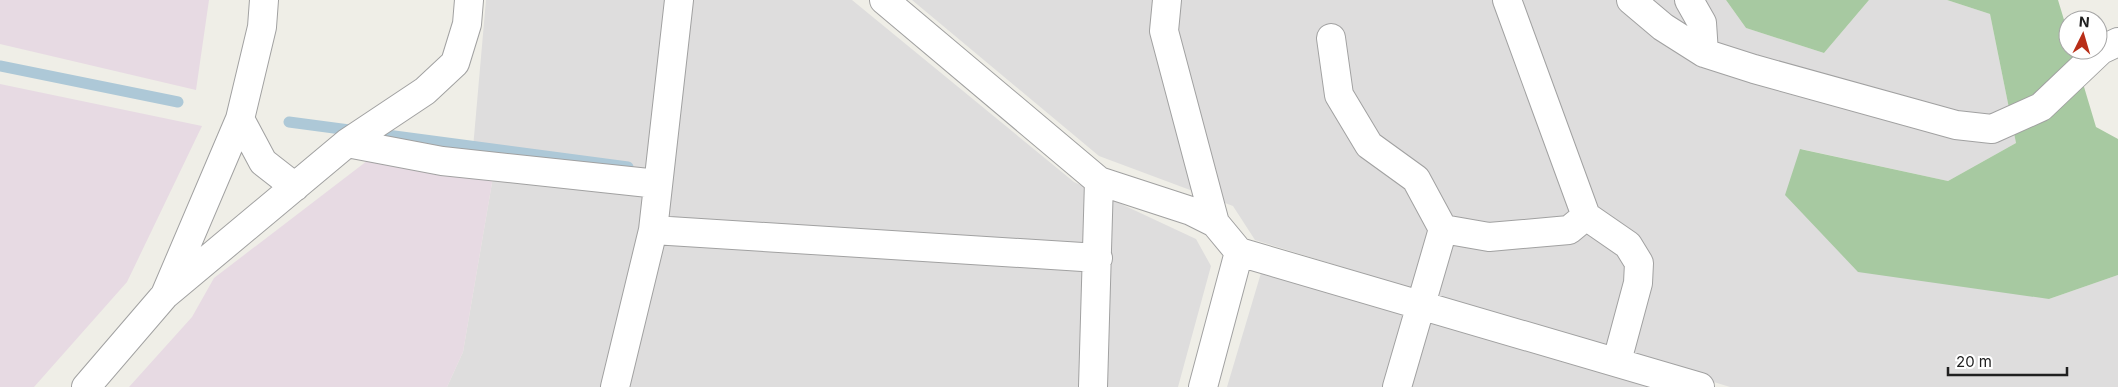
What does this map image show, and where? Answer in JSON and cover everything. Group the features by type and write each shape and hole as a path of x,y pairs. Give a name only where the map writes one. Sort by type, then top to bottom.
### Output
{"street":[{"path":"165,295 240,119 262,28 264,0"},
{"path":"86,387 165,295 347,143 424,91 455,63 467,24 469,0"},
{"path":"615,387 653,230 678,0"},
{"path":"884,0 1099,181 1191,211 1215,222"},
{"path":"1167,0 1164,31 1215,222 1239,252 1700,387"},
{"path":"1507,0 1586,216 1628,246 1639,263 1638,283 1617,362"},
{"path":"1630,0 1663,27 1704,52 1754,70 1956,126 1992,129 2041,107 2101,50 2118,42"},
{"path":"1689,0 1702,23 1704,52"},
{"path":"1331,38 1339,95 1369,145 1416,179 1443,229 1397,387"},
{"path":"240,119 263,162 295,187"},
{"path":"347,143 442,161 658,184"},
{"path":"1093,387 1099,181"},
{"path":"1443,229 1489,236 1569,230 1586,216"},
{"path":"653,230 1098,258"},
{"path":"1203,387 1239,252"}],"shaded area":[{"path":"0,0 209,0 196,90 0,44"},
{"path":"486,0 852,0 1074,182 1196,239 1211,266 1178,387 447,387 463,352 493,177 471,171"},
{"path":"912,0 1726,0 1746,28 1824,53 1869,0 1947,0 1990,14 2016,143 1948,181 1801,149 2049,299 2118,275 2118,387 1730,387 1255,240 1233,206 1099,156"},
{"path":"0,84 202,126 127,282 34,387 0,387"},
{"path":"380,151 493,177 463,352 447,387 129,387 192,317 214,278"},
{"path":"1261,273 1301,274 1670,387 1227,387"}],"green space":[{"path":"1726,0 1869,0 1824,53 1746,28"},
{"path":"1947,0 2058,0 2061,10 2058,10 2058,60 2076,60 2096,127 2118,139 2118,275 2049,299 1858,272 1785,195 1800,149 1948,181 2016,143 1990,14"}],"waterway":[{"path":"0,66 178,102"},
{"path":"289,122 628,167"}]}
